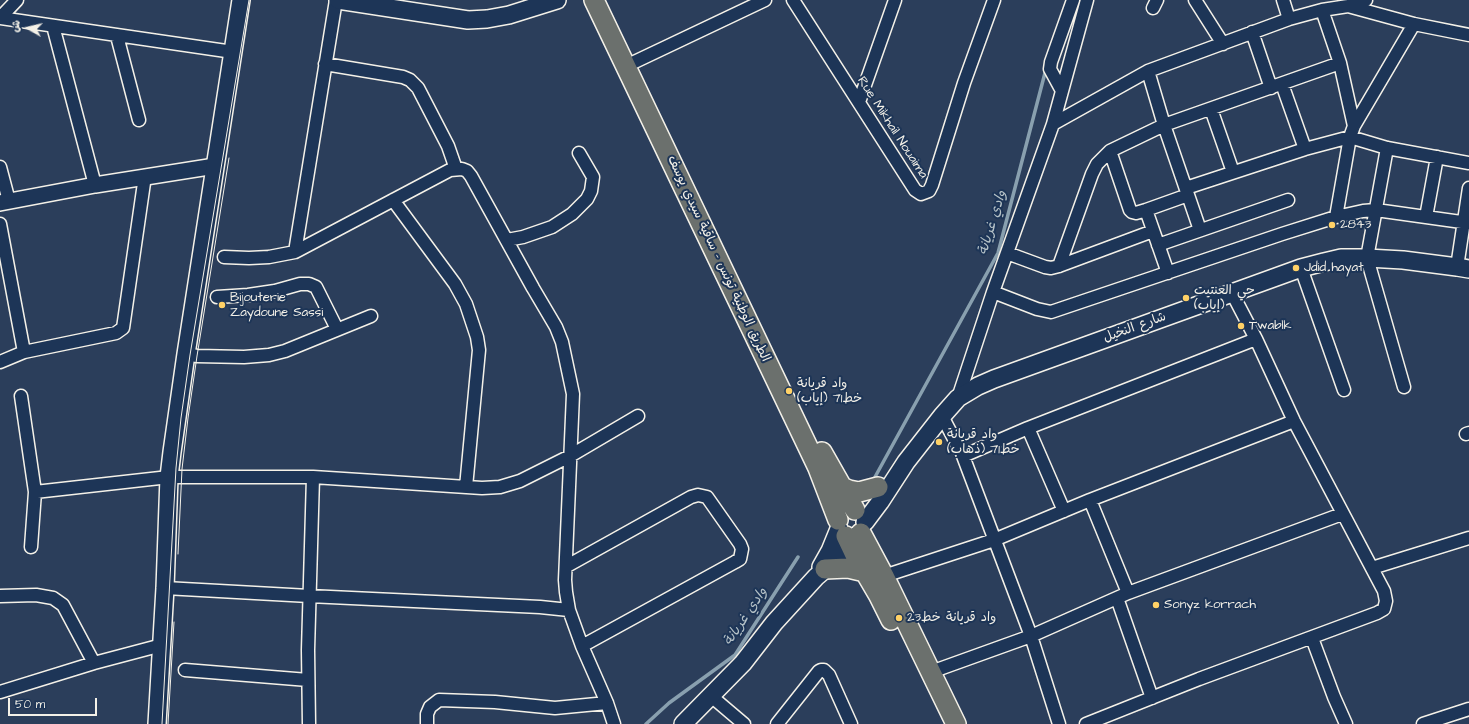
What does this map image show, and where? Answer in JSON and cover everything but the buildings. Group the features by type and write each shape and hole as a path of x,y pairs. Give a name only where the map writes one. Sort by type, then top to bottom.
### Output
{"highway":[{"name":"الطريق الوطنية تونس - ساقية سيدي يوسف","path":"594,0 631,64 824,457 842,487 851,529 865,572 879,596 941,724"},
{"name":"الطريق الوطنية تونس - ساقية سيدي يوسف","path":"604,0 631,64 818,468 851,529 884,576 956,724"},
{"path":"842,487 859,492 878,487"},
{"path":"821,573 848,568 865,572"}],"main road":[{"path":"157,724 165,588 169,478 186,354 240,0"},
{"path":"337,0 468,20 487,19 509,15 557,0"},
{"name":"شارع النخيل","path":"851,529 880,502 906,462 958,398 978,386 994,379 1301,268 1341,258 1366,258 1466,270"},
{"path":"684,724 743,663 774,624 821,573 830,550 851,529 878,487 906,462"}],"street":[{"path":"0,18 17,0"},
{"path":"295,252 325,64 337,0"},
{"path":"631,64 765,0"},
{"name":"Rue Mikhaïl Nouaima","path":"792,0 915,190 921,194 929,191 964,83 994,0"},
{"path":"859,102 895,0"},
{"path":"1062,91 1050,69 1051,62 1073,0"},
{"path":"958,398 993,292 1053,124 1087,0"},
{"path":"1195,0 1223,44"},
{"path":"1283,0 1290,19"},
{"path":"1053,124 1148,71 1290,19 1322,10 1348,6 1366,0"},
{"path":"1348,6 1414,24 1469,35"},
{"path":"1322,10 1340,63 1352,132"},
{"path":"0,18 233,52"},
{"path":"1336,217 1352,132 1414,24"},
{"path":"53,26 95,185"},
{"path":"1252,32 1305,149"},
{"path":"117,36 139,120"},
{"path":"1059,266 1092,174 1097,164 1110,151 1164,125 1340,63"},
{"path":"325,64 403,77 410,80 418,88 444,138 456,169"},
{"path":"1148,71 1164,125 1200,230"},
{"path":"1211,108 1233,172"},
{"path":"1110,151 1130,210 1136,213 1233,172 1352,132 1387,148 1469,163"},
{"path":"1387,148 1366,258 1404,387"},
{"path":"506,240 523,237 552,227 572,214 587,199 591,191 593,177 579,153"},
{"path":"1426,217 1437,157"},
{"path":"0,167 5,202 145,176 215,166"},
{"path":"224,257 269,257 295,252 450,170 456,169 467,171 556,327 562,342 573,394 567,566 565,580 569,610 614,724"},
{"path":"0,362 24,352 116,333 123,328 145,176"},
{"path":"1466,270 1466,222 1469,188"},
{"path":"394,200 455,284 466,304 477,337 478,350 466,487"},
{"path":"1158,245 1288,200"},
{"path":"1146,210 1168,273"},
{"path":"993,292 1037,309 1051,312 1336,217 1376,210 1466,222"},
{"path":"0,224 24,352"},
{"path":"1007,253 1045,267 1059,266 1153,231"},
{"path":"1301,268 1344,390"},
{"path":"217,297 255,294 275,291 300,284 309,284 316,287 337,329"},
{"path":"1086,724 1199,679 1312,638 1384,609 1386,601 1384,591 1294,421 1256,339 1232,293"},
{"path":"186,354 196,356 244,357 269,355 285,351 371,316"},
{"path":"963,456 1028,428 1256,339"},
{"path":"21,396 35,492 31,547"},
{"path":"35,492 169,478 313,478 482,488 500,487 520,481 570,456 638,416"},
{"path":"942,416 963,456 1031,636 1059,724"},
{"path":"884,576 994,540 1090,500 1294,421"},
{"path":"1028,428 1064,511"},
{"path":"309,724 309,596 313,478"},
{"path":"567,566 691,497 698,495 706,498 740,544 742,550 740,559 582,646"},
{"path":"1090,500 1128,593"},
{"path":"931,672 1031,636 1128,593 1342,514"},
{"path":"1372,568 1469,538"},
{"path":"165,588 540,607 569,610"},
{"path":"0,596 36,595 53,598 63,605 94,663"},
{"path":"1117,598 1152,698"},
{"path":"1312,638 1334,697 1346,724"},
{"path":"0,692 94,663 162,645"},
{"path":"185,670 308,680"},
{"path":"777,724 821,670 827,671 851,724"},
{"path":"711,696 744,724"},
{"path":"427,724 427,714 430,707 439,700 495,702 556,708 607,703"},
{"path":"1423,724 1469,709"}],"waterway":[{"name":"وادي غريانة","path":"875,477 998,253 1046,69"},
{"name":"وادي غريانة","path":"646,724 669,703 735,655 798,557"}],"tram line":[{"path":"162,724 176,468 181,418 190,355 249,0"},
{"path":"178,554 182,469 188,418 229,158"},
{"path":"168,724 174,622"}],"place":[{"name":"2843","path":"1332,225"},
{"name":"Jdid hayat","path":"1296,268"},
{"name":"حي العنتيت (إياب)","path":"1186,298"},
{"name":"Bijouterie Zaydoune Sassi","path":"222,305"},
{"name":"Twablk","path":"1241,326"},
{"name":"واد قريانة خط71 (إياب)","path":"789,391"},
{"name":"واد قريانة خط71 (ذهاب)","path":"939,442"},
{"name":"Sonyz korrach","path":"1156,605"},
{"name":"واد قريانة خط23","path":"899,618"}]}
